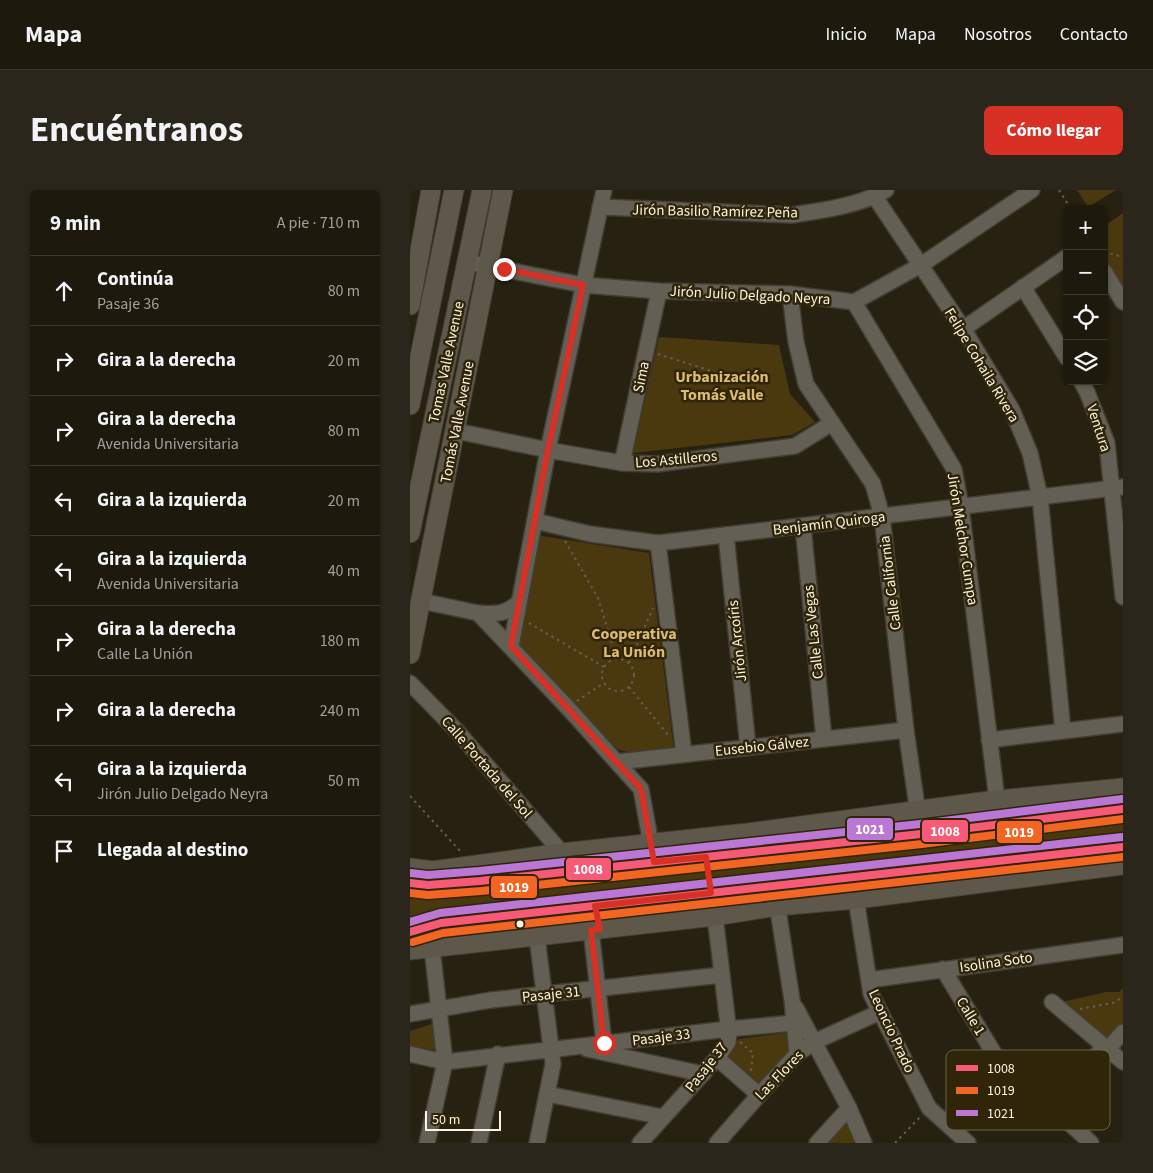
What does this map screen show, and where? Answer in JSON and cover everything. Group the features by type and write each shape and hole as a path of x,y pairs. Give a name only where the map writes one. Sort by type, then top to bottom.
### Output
{"main road":[{"path":"410,305 412,284 432,190 454,192 410,405"},
{"name":"Tomas Valle Avenue","path":"410,533 482,190"},
{"name":"Tomás Valle Avenue","path":"410,654 503,190"},
{"path":"410,868 433,871 651,843 748,833 997,800 1123,788"},
{"path":"410,883 428,885 921,834 1123,808"},
{"path":"414,930 442,923 1123,847"},
{"path":"410,950 715,916 777,906 856,899 1123,865"},
{"path":"595,906 595,929"}],"street":[{"path":"511,646 548,450 604,190"},
{"path":"854,302 921,265 1032,190"},
{"name":"Jirón Basilio Ramírez Peña","path":"600,207 792,215 816,211 880,194"},
{"name":"Felipe Cohaila Rivera","path":"880,194 921,265 963,329 1012,410 1030,453 1040,497 1063,731"},
{"path":"963,329 1063,260"},
{"name":"Jirón Julio Delgado Neyra","path":"467,262 583,285 659,291 790,294 854,302"},
{"path":"1108,278 1123,302"},
{"path":"412,284 434,289"},
{"path":"1023,287 1063,352"},
{"name":"Sima","path":"622,463 659,291"},
{"name":"Calle California","path":"790,294 796,342 806,384 873,484 882,516 906,730 921,834"},
{"name":"Jirón Melchor Cumpa","path":"854,302 954,469 961,507 997,800"},
{"name":"Ventura","path":"1083,385 1107,443 1117,488 1123,597"},
{"name":"Los Astilleros","path":"456,431 622,463 657,464 795,446 832,423"},
{"name":"Benjamín Quiroga","path":"535,521 590,534 658,543 1117,488"},
{"name":"Calle Las Vegas","path":"802,526 824,739"},
{"name":"Jirón Arcoíris","path":"726,535 748,747"},
{"path":"658,543 684,754"},
{"path":"421,600 478,613 498,614 511,610 519,602"},
{"path":"478,613 511,646 639,786 654,862"},
{"name":"Calle Portada del Sol","path":"410,683 458,731 562,854"},
{"path":"989,740 1123,724"},
{"name":"Eusebio Gálvez","path":"617,762 906,730"},
{"path":"637,760 639,786"},
{"path":"775,886 798,1054"},
{"name":"Leoncio Prado","path":"856,899 871,994 929,1108 946,1123"},
{"name":"Pasaje 37","path":"647,1141 663,1117 717,1058 728,1042 715,916"},
{"path":"595,929 598,990 604,1043"},
{"path":"414,930 428,940 432,948 445,1062 427,1143"},
{"path":"536,937 552,1064 537,1143"},
{"name":"Isolina Soto","path":"869,980 1123,945"},
{"name":"Calle 1","path":"943,969 992,1050"},
{"name":"Pasaje 31","path":"410,1014 491,1000 598,990 722,975"},
{"path":"792,1000 849,1108 864,1143"},
{"path":"1058,1007 1108,1050"},
{"name":"Las Flores","path":"717,1143 754,1090 798,1054 814,1042 880,1012"},
{"name":"Pasaje 33","path":"410,1054 445,1062 498,1054 551,1050 794,1023"},
{"path":"1106,1048 1123,1032"},
{"path":"623,1057 624,1041"},
{"path":"574,1047 703,1074"},
{"path":"1110,1051 1123,1062"},
{"path":"479,1143 498,1054"},
{"path":"717,1058 754,1090"},
{"path":"547,1094 663,1117"},
{"path":"817,1143 849,1108"},
{"name":"Leoncio Prado","path":"954,1130 968,1143"},
{"name":"Calle 1","path":"1077,1130 1091,1143"}],"path":[{"path":"1059,190 1068,205"},
{"path":"1108,253 1123,257"},
{"path":"646,350 721,374"},
{"path":"574,542 565,541 598,598 617,659"},
{"path":"629,663 654,605"},
{"path":"530,623 604,667"},
{"path":"617,659 629,663 632,667 634,678 629,687 619,691 609,689 604,683 602,675 604,667 609,661 617,659"},
{"path":"568,708 604,683"},
{"path":"629,687 671,739"},
{"path":"410,796 474,865"},
{"path":"1058,1007 1113,1003 1123,997"},
{"path":"728,1031 753,1054 754,1090"},
{"path":"895,1143 929,1108"}],"shaded area":[{"path":"1077,190 1116,190 1091,205 1087,205"},
{"path":"1123,213 1123,289 1108,268 1108,223"},
{"path":"659,337 779,345 790,394 815,422 792,435 633,453"},
{"path":"536,535 649,553 674,750 631,753 617,749 517,644"},
{"path":"1123,820 1123,837 418,917 410,921 410,889 441,893"},
{"path":"1123,988 1123,1027 1110,1042 1062,1002 1106,992 1119,992"},
{"path":"432,1024 436,1050 410,1046 410,1031"},
{"path":"785,1033 800,1043 755,1086 723,1060 739,1039"},
{"path":"846,1119 860,1143 823,1143"}],"transit line":[{"name":"1021","path":"411,873 428,875 479,871 920,824 1122,799"},
{"name":"1008","path":"410,883 428,885 480,881 921,834 1123,809"},
{"name":"1019","path":"410,893 428,895 481,891 922,844 1123,819"},
{"name":"1021","path":"410,922 440,913 1122,837"},
{"name":"1008","path":"410,932 441,923 1123,847"},
{"name":"1019","path":"413,942 443,933 1123,857"}],"district":[{"name":"Urbanización Tomás Valle","path":"722,385"},
{"name":"Cooperativa La Unión","path":"634,642"}],"route":[{"path":"504,269 583,285 548,450 511,646 641,789 654,862 706,857 711,893 595,906 600,929 591,930 604,1043"}]}
